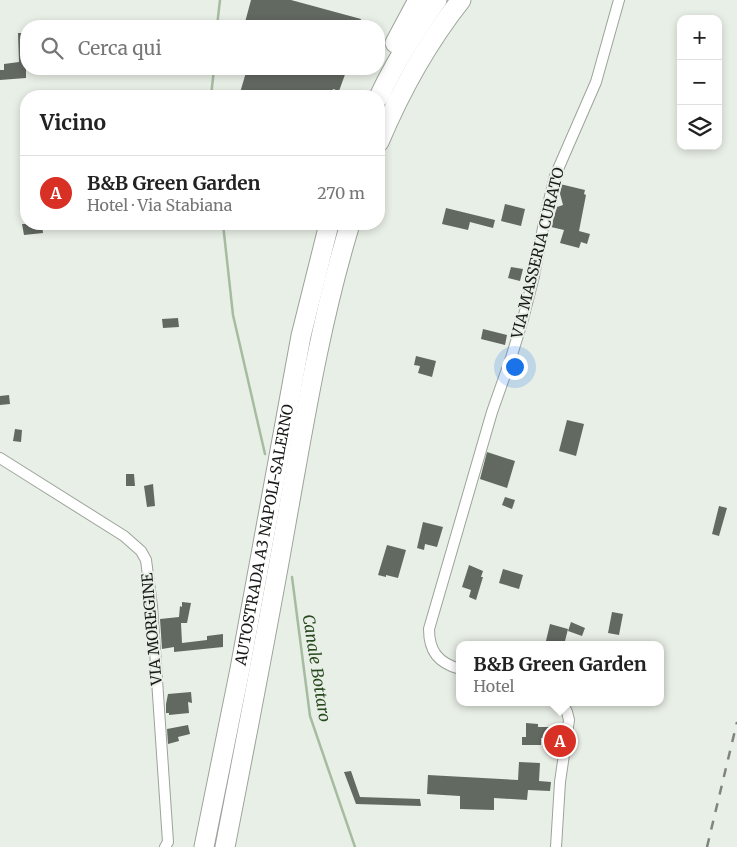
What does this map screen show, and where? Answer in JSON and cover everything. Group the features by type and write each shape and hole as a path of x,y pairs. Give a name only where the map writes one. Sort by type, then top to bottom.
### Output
{"highway":[{"path":"385,64 418,0"},
{"path":"382,90 411,37 437,0"},
{"path":"385,127 432,40 461,0"},
{"path":"373,90 380,75"},
{"name":"AUTOSTRADA A3 NAPOLI-SALERNO","path":"204,847 240,669 301,336 328,230"},
{"name":"AUTOSTRADA A3 NAPOLI-SALERNO","path":"224,847 243,757 310,390 327,307 348,230"}],"street":[{"name":"VIA MASSERIA CURATO","path":"456,668 448,665 435,654 431,647 429,629 492,412 523,320 555,176 596,82 619,0"},
{"name":"VIA MOREGINE","path":"0,458 124,536 141,551 146,560 154,635 168,842 165,847"},
{"path":"556,847 560,782 569,720 564,706"}],"building":[{"path":"251,0 291,0 361,19 361,20 246,20"},
{"path":"18,33 20,33 20,75 26,75 26,78 0,80 0,70 4,70 4,64 19,62"},
{"path":"245,75 345,75 339,90 241,90"},
{"path":"560,184 585,190 584,194 586,195 579,231 590,234 587,244 581,242 579,248 560,243 564,230 551,227 557,207 563,205 559,190"},
{"path":"505,204 525,209 521,226 501,221"},
{"path":"446,208 495,220 493,228 470,222 468,230 442,224"},
{"path":"23,230 43,230 43,233 24,235"},
{"path":"511,267 523,269 520,281 508,278"},
{"path":"178,318 179,327 163,328 162,319"},
{"path":"483,329 507,335 505,345 481,339"},
{"path":"416,356 436,361 432,377 418,373 420,366 414,365"},
{"path":"9,395 10,404 0,405 0,396"},
{"path":"567,420 584,424 576,456 559,451"},
{"path":"15,429 22,430 21,442 13,441"},
{"path":"487,452 515,461 507,488 480,479"},
{"path":"126,474 134,474 135,486 126,486"},
{"path":"153,484 155,506 147,507 144,486"},
{"path":"505,497 515,500 512,509 502,505"},
{"path":"719,506 727,508 719,536 712,534"},
{"path":"423,522 443,527 437,547 425,544 424,550 417,548"},
{"path":"387,545 406,550 398,578 378,575"},
{"path":"469,565 483,571 476,600 469,597 471,590 462,587"},
{"path":"503,569 523,575 519,589 499,583"},
{"path":"182,602 191,603 187,623 181,623 182,643 207,640 207,636 223,634 223,647 174,652 174,647 162,649 160,619 179,617"},
{"path":"612,612 623,614 619,635 608,633"},
{"path":"571,622 585,628 582,636 568,631"},
{"path":"550,624 568,629 565,641 546,641"},
{"path":"191,692 192,703 188,702 189,713 169,715 169,713 166,713 168,694"},
{"path":"526,723 538,724 538,727 558,727 558,738 541,738 541,745 522,745 522,737 526,737"},
{"path":"188,725 190,734 178,737 179,741 168,744 167,729"},
{"path":"519,762 540,763 539,781 551,782 550,791 528,790 527,800 494,798 494,810 460,809 460,796 427,794 428,775 518,780"},
{"path":"351,771 360,797 420,799 421,806 356,804 344,772"}],"waterway":[{"name":"Canale Bottaro","path":"218,20 220,0"},
{"name":"Canale Bottaro","path":"212,90 213,75"},
{"name":"Canale Bottaro","path":"224,230 233,315 265,454"},
{"name":"Canale Bottaro","path":"292,577 310,716 355,847"}],"railway":[{"path":"707,847 737,722"}],"place":[{"name":"B&B Green Garden","path":"560,741"}]}
